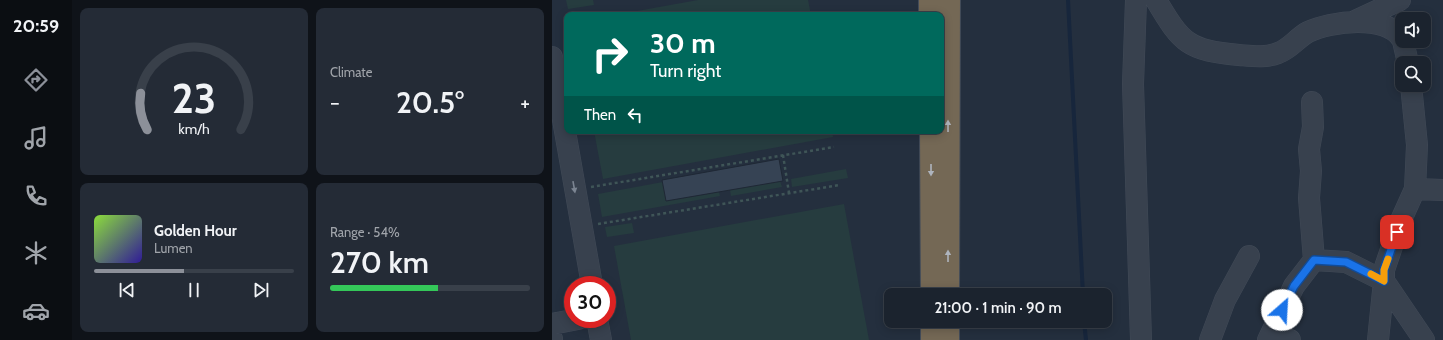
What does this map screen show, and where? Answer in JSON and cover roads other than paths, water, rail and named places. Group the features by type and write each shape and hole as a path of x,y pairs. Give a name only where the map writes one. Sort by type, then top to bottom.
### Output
{"highway":[{"path":"930,0 930,12"},
{"path":"948,288 949,0"},
{"path":"931,134 932,288"},
{"path":"932,328 932,340"},
{"path":"948,328 948,340"}],"street":[{"path":"1141,340 1133,84 1136,4 1156,0 1172,28 1184,40 1197,48 1218,53 1268,56 1279,53 1293,45 1308,32 1355,21 1400,0"},
{"path":"1355,21 1385,25 1395,34"},
{"path":"552,57 560,150 574,189 590,276"},
{"path":"1378,340 1384,270 1401,220 1415,189 1417,145 1411,92"},
{"path":"1290,340 1269,337 1294,286 1314,260 1309,198 1311,171 1309,149 1313,127 1312,102"},
{"path":"1415,189 1443,190"},
{"path":"1210,340 1225,300 1249,256"},
{"path":"1314,260 1346,262 1384,281 1424,340"},
{"path":"552,324 564,322"},
{"path":"599,328 601,340"}],"waterway":[{"path":"1068,0 1083,288"},
{"path":"1085,328 1086,340"}]}
